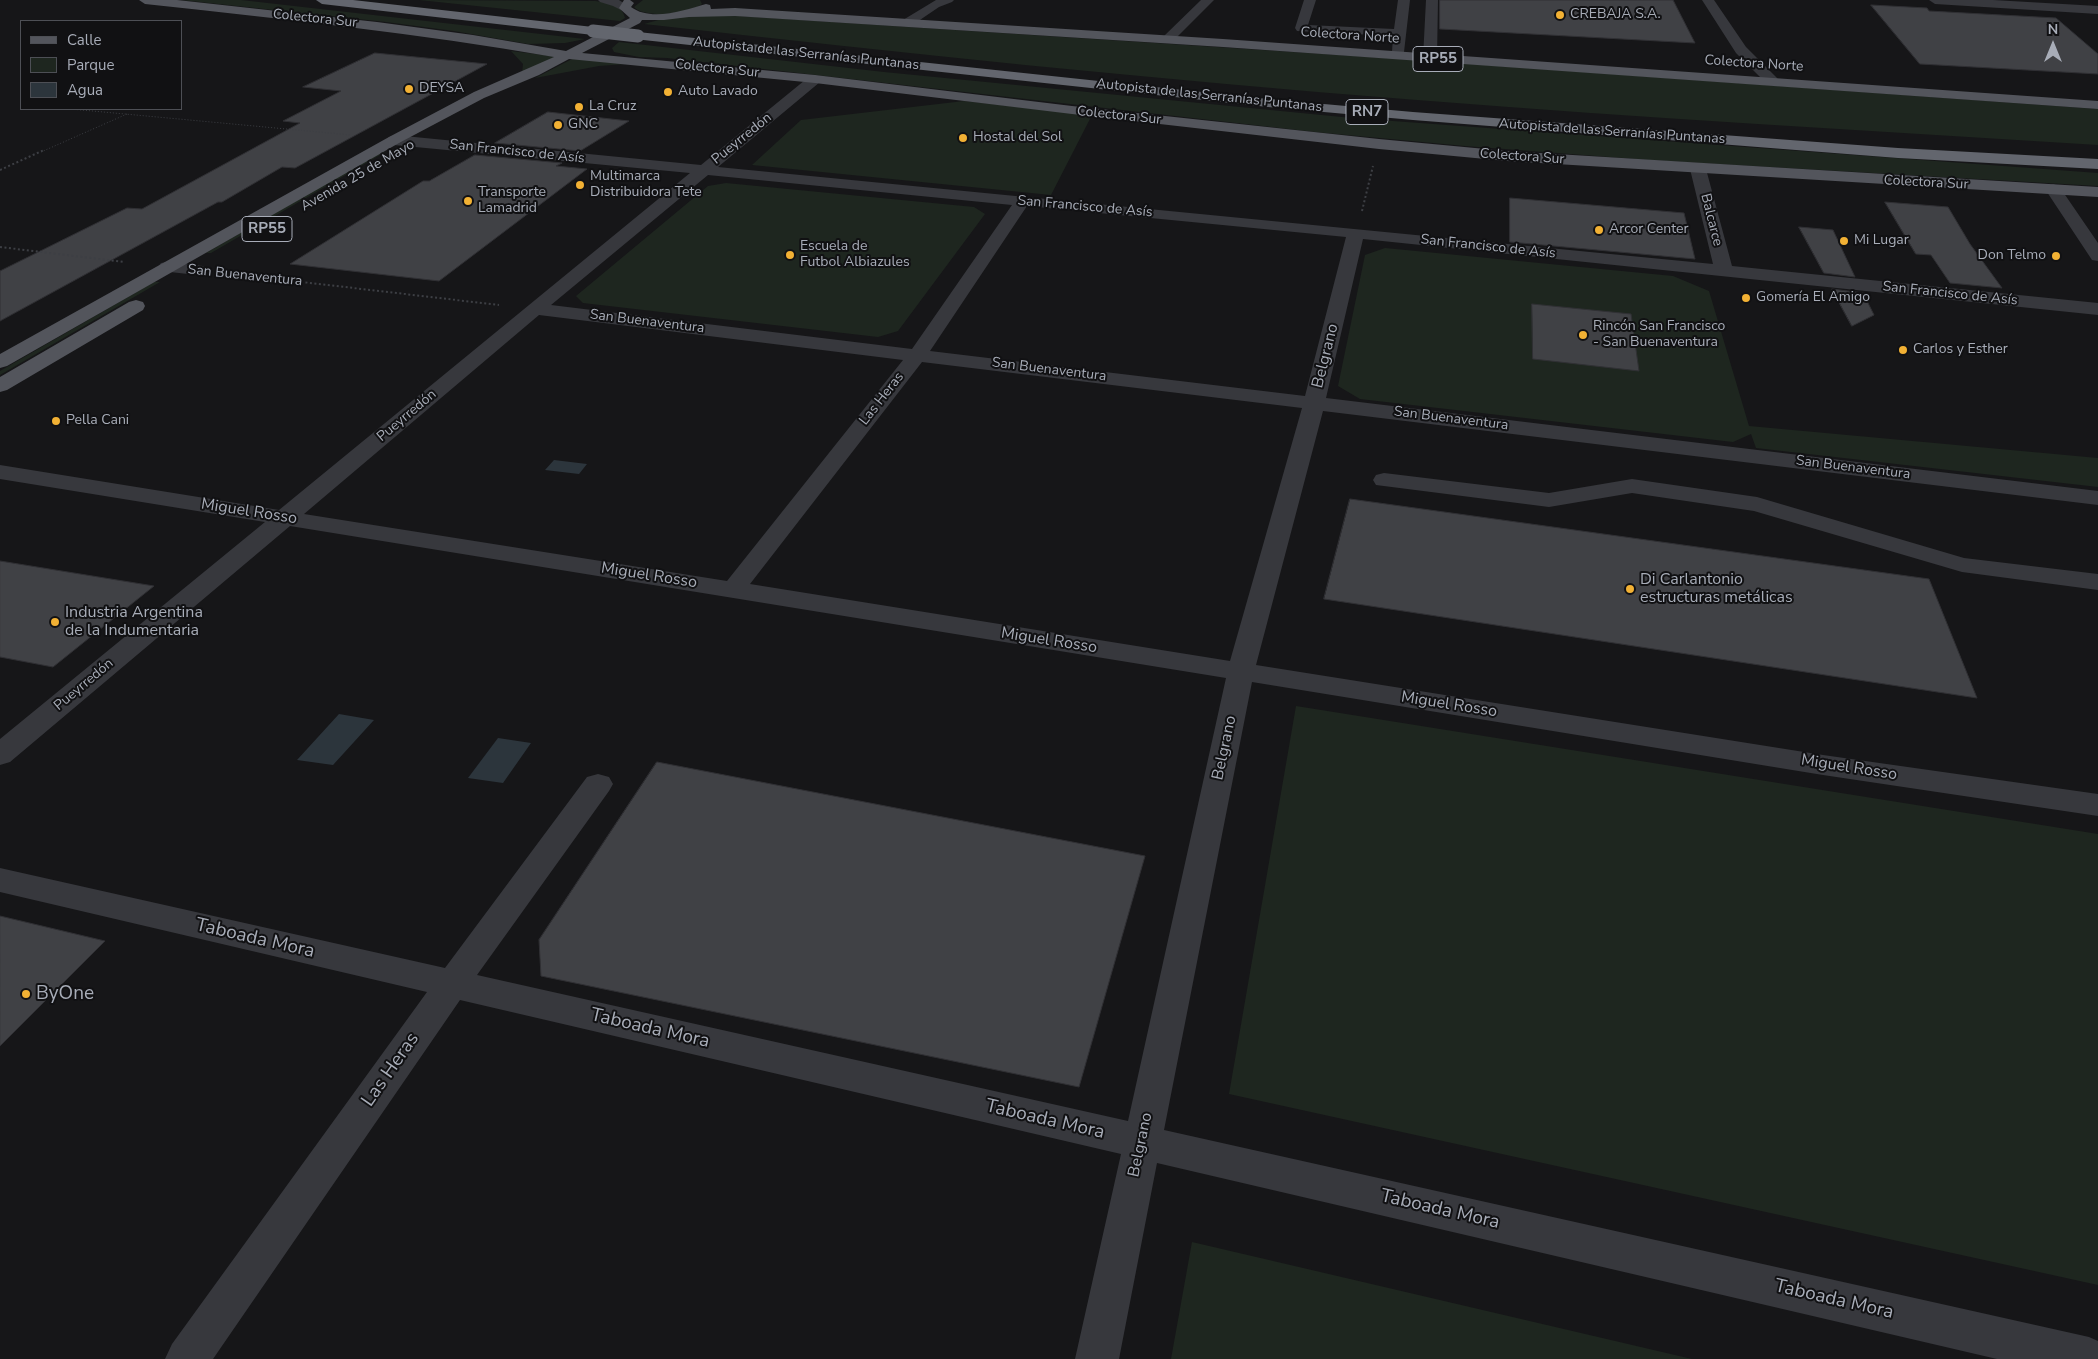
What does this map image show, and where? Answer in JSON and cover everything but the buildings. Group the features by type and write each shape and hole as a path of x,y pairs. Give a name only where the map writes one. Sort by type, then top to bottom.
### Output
{"highway":[{"name":"Autopista de las Serranías Puntanas","path":"322,0 638,36 1268,103 1743,142 2098,164"},
{"name":"Autopista de las Serranías Puntanas","path":"394,0 1461,108 1839,138 2098,153"},
{"path":"1743,142 2098,171"}],"main road":[{"name":"Colectora Sur","path":"145,0 377,26 473,39 567,55 815,79 1378,144 1507,156 1698,169 2098,192"},
{"name":"RP55","path":"629,6 644,16 672,16 706,8 710,4 710,0"},
{"name":"Colectora Norte","path":"710,0 779,15"},
{"name":"Avenida 25 de Mayo","path":"621,29 636,20 629,6"},
{"name":"Colectora Norte","path":"689,13 735,12 1168,39 2098,105"},
{"name":"Avenida 25 de Mayo","path":"0,362 394,140 479,95 534,72 621,29 644,20 672,16"},
{"path":"473,39 498,49 506,56"},
{"path":"599,71 667,64"},
{"path":"479,95 502,81 508,70"},
{"name":"Avenida 25 de Mayo","path":"171,285 417,142 502,97 534,72"},
{"path":"502,97 551,79"},
{"path":"0,386 154,295"}],"street":[{"path":"604,0 629,6"},
{"path":"907,23 935,4 948,0"},
{"path":"1168,39 1208,0"},
{"path":"1310,0 1301,28 1400,33"},
{"path":"1398,56 1404,0"},
{"path":"1430,58 1432,0"},
{"path":"1708,0 1741,50 1772,81"},
{"path":"1936,0 2027,3 2098,10"},
{"name":"Pueyrredón","path":"0,755 535,309 815,79"},
{"name":"San Francisco de Asís","path":"394,140 1356,233 2098,309"},
{"name":"Balcarce","path":"1698,169 1724,271"},
{"path":"2054,190 2098,256"},
{"name":"Las Heras","path":"733,590 918,354 1022,202"},
{"name":"Belgrano","path":"1097,1359 1241,671 1314,403 1356,233"},
{"name":"San Buenaventura","path":"167,267 207,265"},
{"name":"San Buenaventura","path":"535,309 2098,498"},
{"name":"Miguel Rosso","path":"0,472 1813,763 2098,805"},
{"path":"1384,480 1548,500 1632,486 1709,497 1757,504 1962,565 2098,582"},
{"name":"Las Heras","path":"187,1359 452,984 598,784"},
{"name":"Taboada Mora","path":"0,880 2090,1359"}],"path":[{"path":"82,110 394,140"},
{"path":"0,170 127,114"},
{"path":"1356,233 1378,144"},
{"name":"San Buenaventura","path":"0,247 167,267"},
{"name":"San Buenaventura","path":"207,265 535,309"}],"green space":[{"path":"181,0 241,0 585,39 565,43 528,44 454,31 386,22"},
{"path":"419,0 595,1 617,7 625,18 620,21"},
{"path":"643,0 700,0 702,4 678,13 657,14 640,11 634,7"},
{"path":"709,14 1416,60 2098,109 2098,145 1502,107 1320,92 1030,65 644,24 662,19"},
{"path":"619,42 884,72 1352,118 2098,173 2098,186 1649,160 1315,132 667,58 639,57 614,52 612,48"},
{"path":"511,51 555,57 522,75 523,64"},
{"path":"574,58 640,63 599,66 535,78"},
{"path":"964,101 1092,115 1051,195 752,165 801,120"},
{"path":"380,152 385,152 211,253 206,253"},
{"name":"Escuela de Futbol Albiazules","path":"726,183 974,207 985,214 898,331 878,337 583,303 576,296 708,186"},
{"name":"Rincón San Francisco - San Buenaventura","path":"1385,248 1673,276 1709,291 1749,426 2098,458 2098,487 1756,448 1751,434 1733,442 1360,399 1338,386 1365,255"},
{"path":"154,282 160,282 0,375 0,371"},
{"path":"1296,706 2098,834 2098,1285 1229,1094"},
{"path":"1192,1242 1692,1359 1171,1359"}],"water":[{"path":"554,460 587,464 579,474 545,470"},
{"path":"339,714 374,720 333,765 297,760"},
{"path":"498,738 531,743 503,783 468,778"}],"place":[{"name":"CREBAJA S.A.","path":"1560,15"},
{"name":"DEYSA","path":"409,89"},
{"name":"Auto Lavado","path":"668,92"},
{"name":"La Cruz","path":"579,107"},
{"name":"GNC","path":"558,125"},
{"name":"Hostal del Sol","path":"963,138"},
{"name":"Multimarca Distribuidora Tete","path":"580,185"},
{"name":"Transporte Lamadrid","path":"468,201"},
{"name":"Arcor Center","path":"1599,230"},
{"name":"Mi Lugar","path":"1844,241"},
{"name":"Escuela de Futbol Albiazules","path":"790,255"},
{"name":"Don Telmo","path":"2056,256"},
{"name":"Gomería El Amigo","path":"1746,298"},
{"name":"Rincón San Francisco - San Buenaventura","path":"1583,335"},
{"name":"Carlos y Esther","path":"1903,350"},
{"name":"Pella Cani","path":"56,421"},
{"name":"Di Carlantonio estructuras metálicas","path":"1630,589"},
{"name":"Industria Argentina de la Indumentaria","path":"55,622"},
{"name":"ByOne","path":"26,994"}]}
